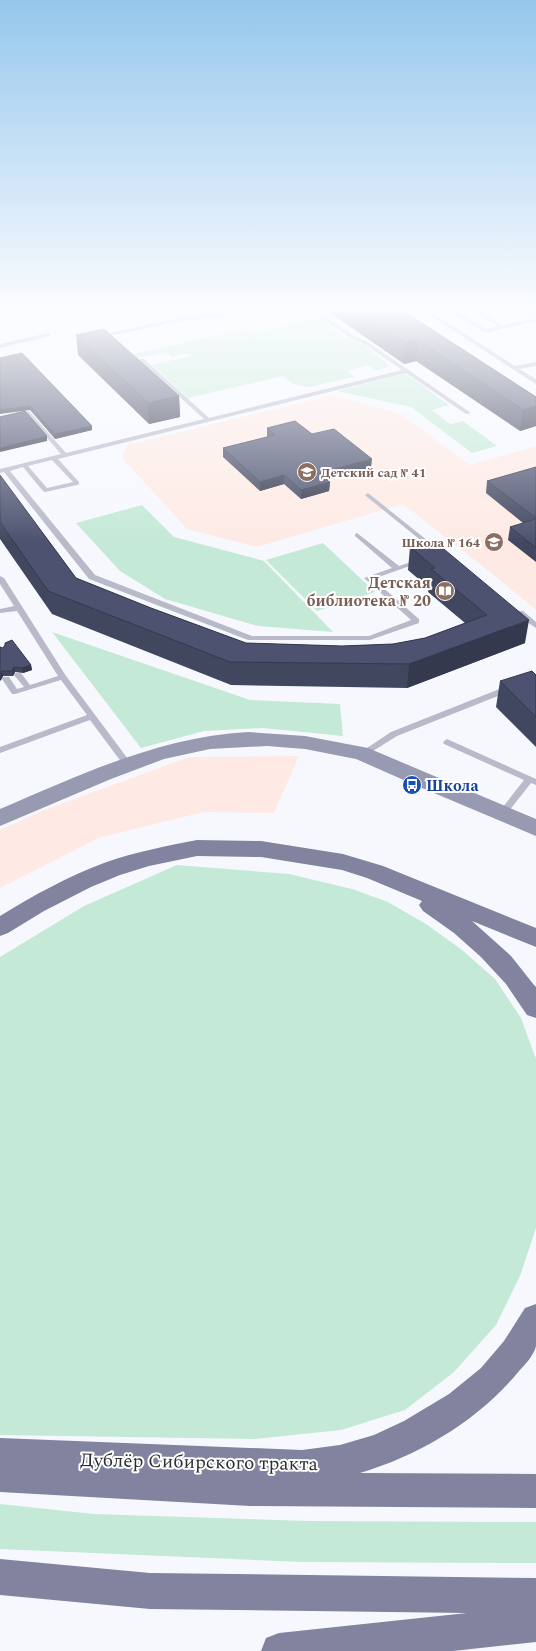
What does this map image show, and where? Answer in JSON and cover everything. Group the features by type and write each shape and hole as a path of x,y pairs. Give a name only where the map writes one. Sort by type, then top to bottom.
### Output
{"main road":[{"path":"0,927 36,905 83,881 112,869 147,858 196,848 261,848 343,862 374,872 536,938"},
{"path":"374,872 445,914 484,944 507,966 536,1008"},
{"name":"Дублёр Сибирского тракта","path":"0,1455 302,1467 340,1462 377,1451 416,1433 460,1405 492,1379 515,1352 536,1319"},
{"name":"Дублёр Сибирского тракта","path":"0,1475 250,1489 536,1491"},
{"path":"0,1577 150,1592 536,1596"},
{"path":"280,1651 536,1624"}],"street":[{"path":"0,818 128,764 168,752 210,742 243,739 277,740 320,745 362,754 536,828"}],"lane":[{"path":"174,389 208,420"},
{"path":"334,389 3,470 92,577 251,638 370,638 416,621 368,578 442,555 368,495"},
{"path":"433,389 468,413"},
{"path":"0,418 27,412 65,455"},
{"path":"24,465 45,490 77,482 54,458"},
{"path":"357,535 397,568"},
{"path":"0,578 63,677 128,764"},
{"path":"0,611 19,608"},
{"path":"513,608 536,626"},
{"path":"18,675 29,688"},
{"path":"6,679 15,692 63,677"},
{"path":"362,754 394,734 515,686"},
{"path":"0,750 92,716"},
{"path":"446,742 533,781 502,814"}],"shaded area":[{"name":"Детский сад № 41","path":"333,395 403,415 470,465 536,446 536,610 403,504 257,547 187,529 122,458 127,445"},
{"path":"299,756 274,813 204,812 101,837 0,888 0,830 47,809 189,757"}],"green space":[{"path":"178,389 227,389 188,398"},
{"path":"345,389 427,389 449,405 432,410 450,424 463,421 497,446 472,453 411,407 337,391"},
{"path":"142,505 174,537 264,561 333,632 258,626 165,599 120,571 76,523"},
{"path":"323,543 375,592 317,611 266,560"},
{"path":"52,632 250,700 340,704 343,736 263,728 204,731 141,748"},
{"path":"177,865 289,874 352,889 388,902 426,924 462,950 495,979 521,1018 536,1059 536,1228 520,1276 496,1325 454,1372 405,1410 341,1430 255,1439 0,1435 0,957 84,906"},
{"path":"0,1504 94,1514 308,1521 536,1522 536,1563 303,1562 0,1549"}],"building":[{"path":"0,389 57,389 92,426 55,434 30,406 0,410"},
{"path":"133,389 171,389 179,396 148,403"},
{"path":"492,389 524,389 536,397 536,406 523,410"},
{"path":"25,411 47,436 0,448 0,417"},
{"path":"295,421 312,434 334,429 372,459 320,473 330,482 301,490 284,475 260,482 223,448 275,435 267,428"},
{"path":"536,467 536,518 487,481"},
{"path":"0,475 76,578 151,608 246,643 342,646 393,644 425,638 487,615 431,569 435,568 410,547 433,540 529,620 409,664 230,662 48,591 0,522"},
{"path":"536,519 536,548 510,527"},
{"path":"12,640 31,665 22,668 14,667 12,671 2,671 0,675 0,647 3,648 5,643"},
{"path":"532,671 536,675 536,717 500,681"}],"place":[{"name":"Детский сад № 41","path":"307,472"},
{"name":"Школа № 164","path":"494,542"},
{"name":"Детская библиотека № 20","path":"445,591"},
{"name":"Школа","path":"412,785"}]}
